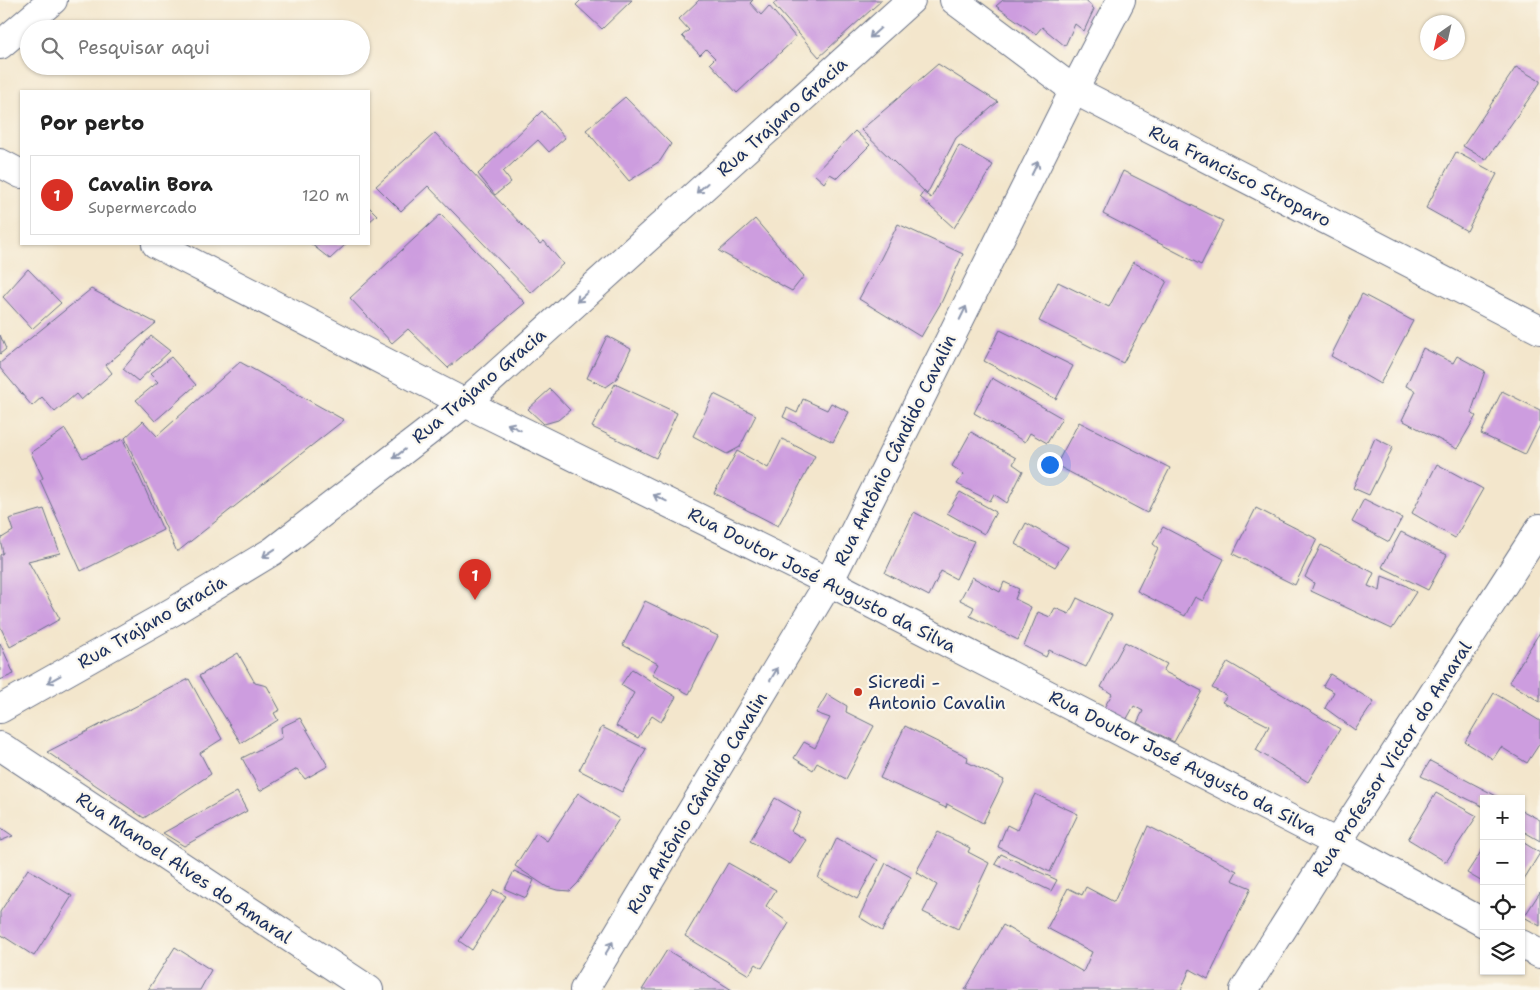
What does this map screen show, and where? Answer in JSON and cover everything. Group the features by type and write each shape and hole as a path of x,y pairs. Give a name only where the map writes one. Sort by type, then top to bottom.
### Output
{"street":[{"path":"30,20 53,0"},
{"name":"Rua Trajano Gracia","path":"0,709 174,611 273,551 465,403 911,0"},
{"name":"Rua Francisco Stroparo","path":"954,0 1074,90 1540,330"},
{"name":"Rua Antônio Cândido Cavalin","path":"584,990 829,582 1074,90 1121,0"},
{"path":"0,46 20,29"},
{"path":"0,163 20,173"},
{"name":"Rua Doutor José Augusto da Silva","path":"158,245 465,403 829,582 1337,842 1480,921"},
{"name":"Rua Professor Victor do Amaral","path":"1244,990 1337,842 1540,528"},
{"name":"Rua Manoel Alves do Amaral","path":"0,746 369,990"},
{"path":"1525,946 1540,954"}],"building":[{"path":"581,0 632,0 602,29 576,5"},
{"path":"699,0 753,0 750,3 761,15 769,6 796,38 737,93 710,63 715,58 706,49 700,55 682,36 689,30 679,19"},
{"path":"778,0 882,0 819,57 773,4"},
{"path":"1003,0 1086,0 1094,9 1084,31 1075,24 1065,46 1042,27 1036,34 996,6"},
{"path":"938,64 998,102 956,138 927,194 861,130"},
{"path":"1516,67 1540,81 1540,83 1486,160 1463,146"},
{"path":"625,97 671,144 660,161 629,181 586,130"},
{"path":"542,111 565,138 549,152 538,140 503,172 511,182 495,195 478,174"},
{"path":"855,131 870,145 837,178 830,174 824,183 814,174"},
{"path":"435,133 540,244 544,241 563,264 531,293 428,186 401,211 376,186"},
{"path":"959,145 993,165 954,228 920,197 923,192 931,198"},
{"path":"1456,152 1497,174 1467,231 1426,208"},
{"path":"1123,171 1223,221 1201,265 1103,214"},
{"path":"370,208 377,215 370,221"},
{"path":"441,214 525,303 448,368 408,329 392,343 350,298"},
{"path":"755,219 804,276 792,291 719,251"},
{"path":"898,224 963,254 942,301 921,337 859,299"},
{"path":"312,245 345,245 330,259"},
{"path":"1133,262 1167,281 1123,363 1039,321 1058,282 1109,307"},
{"path":"28,269 61,303 32,329 3,297"},
{"path":"91,289 156,323 106,365 112,373 81,400 76,394 55,412 42,397 32,406 0,368 0,363"},
{"path":"1362,294 1413,321 1380,384 1331,356"},
{"path":"1000,330 1073,366 1056,399 984,361"},
{"path":"0,335 6,349 0,354"},
{"path":"151,336 170,351 138,381 123,369"},
{"path":"607,336 631,349 616,380 606,387 587,378"},
{"path":"1423,348 1453,363 1457,356 1485,371 1471,413 1476,416 1457,449 1402,420 1416,391 1406,386"},
{"path":"171,357 196,385 155,421 136,400 158,382 150,374"},
{"path":"240,362 344,420 177,552 125,438 143,421 157,436"},
{"path":"992,378 1062,418 1047,443 1030,433 1025,442 974,413"},
{"path":"615,384 677,413 656,458 592,427"},
{"path":"550,389 570,410 558,420 544,424 528,409"},
{"path":"1502,391 1540,410 1540,425 1525,455 1481,434"},
{"path":"714,394 756,415 740,447 727,454 693,436"},
{"path":"803,399 827,410 831,403 849,412 833,442 783,417 787,408 797,413"},
{"path":"1079,422 1170,468 1147,513 1056,465"},
{"path":"65,429 83,458 123,439 163,530 81,571 40,480 43,478 31,453"},
{"path":"971,432 1016,458 1013,464 1023,471 1007,503 994,494 990,501 957,484 964,474 952,466"},
{"path":"1375,438 1393,447 1369,495 1353,488"},
{"path":"782,439 815,456 778,526 714,493 737,451 768,468"},
{"path":"1437,464 1483,489 1455,538 1412,513"},
{"path":"960,492 996,512 984,534 947,513"},
{"path":"1364,499 1402,518 1389,542 1352,522"},
{"path":"1256,508 1317,539 1295,585 1233,554"},
{"path":"44,509 60,553 28,561 60,619 10,647 0,626 0,555 3,553 0,539 13,531 9,519"},
{"path":"914,512 959,536 974,541 956,579 941,571 929,596 885,573"},
{"path":"1026,523 1068,547 1055,567 1015,544"},
{"path":"1163,527 1224,559 1203,601 1195,597 1185,616 1137,591 1158,548 1153,544"},
{"path":"1401,532 1447,555 1428,590 1382,567"},
{"path":"1321,545 1374,573 1368,586 1380,591 1382,576 1405,585 1416,592 1392,629 1311,591 1314,583 1305,577"},
{"path":"972,577 1000,592 1004,582 1019,589 1015,599 1031,607 1018,640 970,616 974,607 960,600"},
{"path":"1077,598 1112,615 1086,667 1049,650 1046,657 1024,646 1038,612 1050,617 1055,608 1069,614"},
{"path":"645,601 718,636 689,694 652,675 658,664 623,645"},
{"path":"1540,632 1540,702 1509,682"},
{"path":"1125,642 1167,664 1163,671 1202,691 1174,742 1137,723 1143,711 1134,706 1124,724 1102,711 1112,694 1101,687"},
{"path":"0,643 14,674 0,680"},
{"path":"238,653 255,683 267,686 280,710 274,713 278,720 241,743 199,676"},
{"path":"1228,662 1340,729 1308,782 1256,750 1269,726 1222,702 1227,696 1212,688"},
{"path":"632,669 676,697 661,722 652,716 638,738 616,726 634,693 621,685"},
{"path":"1330,674 1374,702 1355,730 1325,708 1334,692 1323,686"},
{"path":"189,679 222,739 200,753 211,774 144,818 47,752"},
{"path":"1494,693 1540,721 1540,743 1527,763 1501,747 1493,759 1465,742"},
{"path":"827,694 847,706 846,712 874,726 846,779 817,763 813,770 794,758 804,742 815,748 830,718 816,713"},
{"path":"300,718 328,766 305,779 297,769 260,791 242,758 282,738 281,727"},
{"path":"905,726 968,757 967,762 1004,780 983,823 947,804 946,808 880,778"},
{"path":"602,727 646,749 622,792 579,770"},
{"path":"1430,761 1494,795 1480,795 1480,805 1421,776"},
{"path":"237,792 247,811 184,846 163,833"},
{"path":"578,793 619,819 578,883 570,891 557,890 547,887 515,866 536,833 547,841"},
{"path":"1436,793 1477,816 1446,862 1408,839"},
{"path":"1035,794 1078,814 1050,872 998,847 1007,825 1017,830"},
{"path":"775,798 801,813 791,831 806,840 790,864 750,841"},
{"path":"1525,812 1540,820 1540,841 1525,832"},
{"path":"1148,826 1237,871 1232,880 1251,888 1208,979 1190,969 1181,990 965,990 1003,925 1083,972 1092,952 1047,928 1068,888 1082,895 1086,887 1114,902"},
{"path":"0,827 13,836 0,841"},
{"path":"938,832 970,848 968,852 989,863 958,929 923,912 937,885 916,872"},
{"path":"837,838 878,860 857,899 818,878"},
{"path":"1525,844 1540,853 1525,877"},
{"path":"1480,853 1480,881 1467,873"},
{"path":"1001,854 1057,880 1051,891 995,864"},
{"path":"728,863 776,890 766,906 789,923 762,968 756,964 749,975 685,936"},
{"path":"886,863 911,877 882,931 859,917"},
{"path":"28,869 72,896 34,956 0,934 0,912"},
{"path":"514,871 534,880 526,898 505,889"},
{"path":"494,890 506,896 472,950 459,941"},
{"path":"1540,892 1540,926 1525,918"},
{"path":"175,947 211,970 200,990 148,990"},
{"path":"667,950 732,990 642,990"}],"place":[{"name":"Cavalin Bora","path":"475,600"},
{"name":"Sicredi - Antonio Cavalin","path":"858,692"}]}
